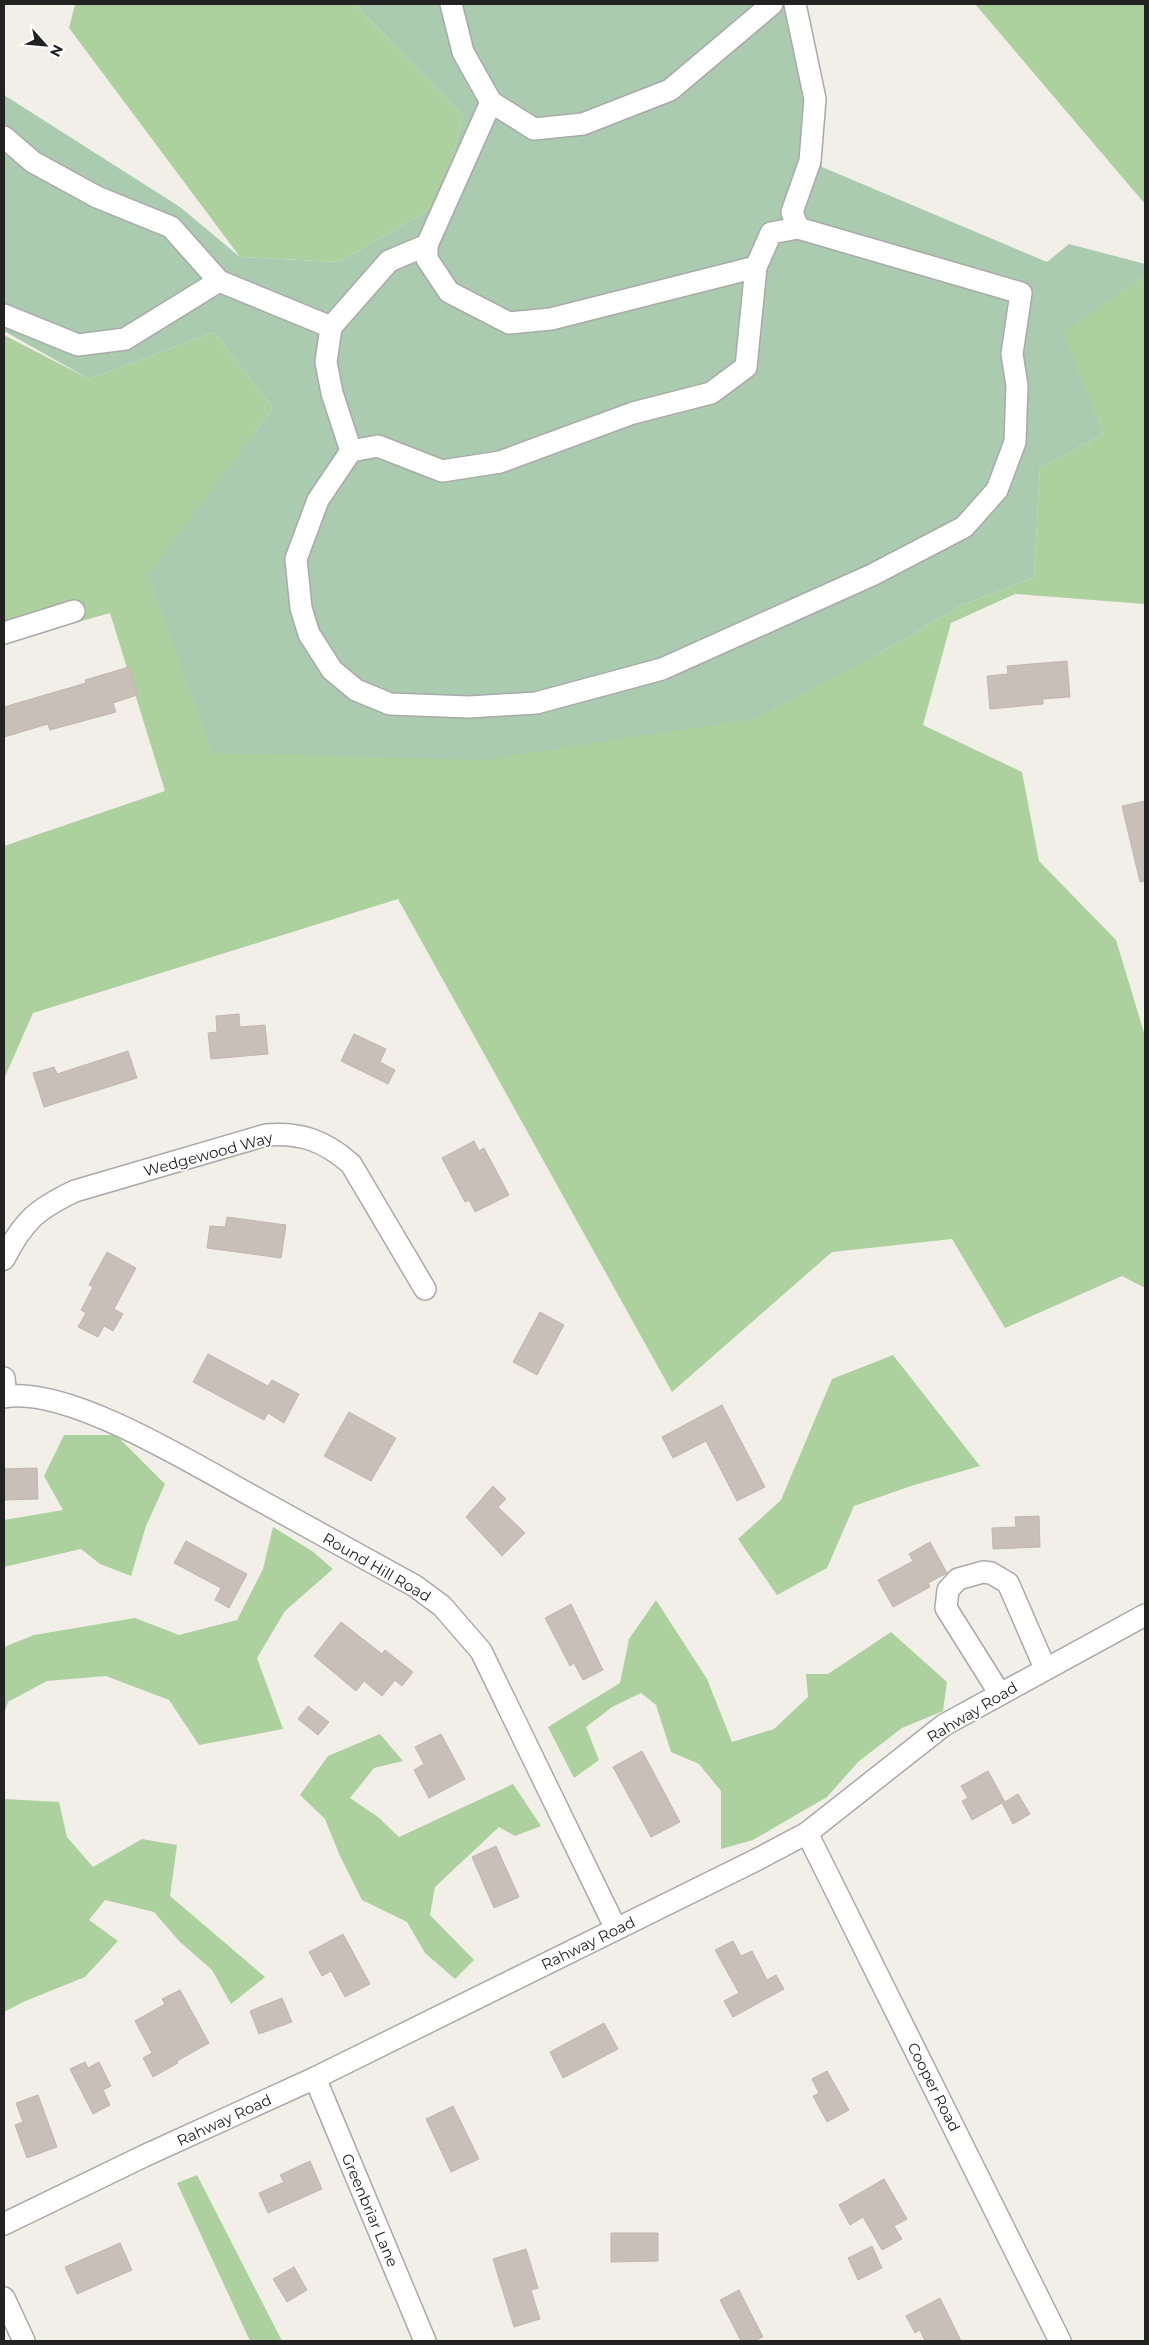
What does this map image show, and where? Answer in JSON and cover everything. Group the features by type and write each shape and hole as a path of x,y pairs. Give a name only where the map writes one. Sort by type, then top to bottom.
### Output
{"street":[{"path":"452,4 462,52 491,102 534,129 583,124 670,90 772,4"},
{"path":"795,4 815,98 810,161 792,212 798,228"},
{"path":"491,102 427,245 428,260 449,292 509,323 551,320 756,267"},
{"path":"4,138 33,162 97,197 171,227 219,281 331,327"},
{"path":"798,228 1021,293 1012,354 1017,386 1016,442 997,490 964,527 872,576 662,670 536,703 469,707 390,704 356,690 332,670 310,634 301,608 296,559 318,500 351,452 378,446 442,470 500,462 633,413 711,393 746,367 756,267 771,234 798,228"},
{"path":"351,452 332,393 326,362 331,327 389,261 427,245"},
{"path":"4,314 78,345 125,339 219,281"},
{"path":"4,633 74,610"},
{"name":"Wedgewood Way","path":"4,1258 14,1237 30,1218 48,1204 75,1191 266,1135 285,1134 303,1136 321,1142 337,1151 351,1164 425,1289"},
{"name":"Round Hill Road","path":"4,1390 58,1402 114,1424 164,1448 416,1586 442,1606 481,1651 616,1929"},
{"path":"1000,1694 946,1608 948,1590 958,1580 983,1572 991,1573 1008,1583 1045,1668"},
{"name":"Rahway Road","path":"4,2224 144,2156 315,2078 807,1833 944,1725 1045,1668 1145,1615"},
{"name":"Cooper Road","path":"807,1833 1060,2341"},
{"name":"Greenbriar Lane","path":"315,2078 425,2341"},
{"path":"4,2298 24,2341"}],"green space":[{"path":"75,4 355,4 463,116 441,203 339,262 240,257 69,28"},
{"path":"355,4 804,4 822,167 1047,262 1069,244 1145,264 1145,275 1063,332 1104,434 1040,467 1034,577 958,607 875,656 752,719 484,760 212,753 148,575 273,408 214,332 89,379 4,331 4,95 180,207 240,257 339,262 441,203 463,116"},
{"path":"975,4 1145,4 1145,204"},
{"path":"1145,275 1144,604 1015,594 951,623 923,725 1022,772 1039,861 1116,940 1145,1036 1145,1288 1122,1276 1005,1328 952,1239 832,1252 672,1392 398,899 33,1013 4,1079 4,846 165,791 110,613 4,643 4,335 89,379 214,332 273,408 149,575 875,656 958,607 1034,577 1040,467 1104,434 1062,332"},
{"path":"893,1355 980,1466 911,1486 854,1506 827,1568 777,1595 738,1539 781,1500 832,1379"},
{"path":"64,1435 116,1435 165,1484 146,1526 131,1576 100,1564 81,1549 4,1567 4,1520 63,1510 44,1476"},
{"path":"273,1527 312,1551 333,1569 285,1611 257,1658 283,1729 199,1745 169,1700 106,1676 47,1681 8,1702 4,1714 4,1647 34,1635 135,1618 179,1635 237,1620 263,1569"},
{"path":"656,1600 707,1679 732,1742 774,1729 808,1697 806,1674 828,1674 891,1632 947,1682 943,1711 902,1728 858,1762 827,1797 753,1840 721,1849 721,1791 699,1764 671,1752 656,1705 641,1693 612,1707 586,1727 599,1760 574,1778 548,1727 620,1683 629,1639"},
{"path":"380,1734 403,1761 374,1768 350,1798 378,1817 399,1837 513,1784 541,1826 515,1836 499,1827 435,1887 430,1915 474,1960 455,1979 425,1953 407,1922 362,1900 340,1856 325,1819 300,1795 328,1756"},
{"path":"4,1799 59,1802 67,1837 93,1867 142,1839 177,1845 170,1896 265,1977 231,2004 212,1970 179,1941 154,1912 105,1900 89,1920 118,1941 85,1977 23,2002 4,2012"},
{"path":"197,2175 282,2341 250,2341 177,2183"}],"building":[{"path":"1067,661 1070,697 1043,699 1043,704 990,709 987,676 1008,674 1007,666"},
{"path":"129,667 137,695 113,703 116,712 50,730 48,724 4,737 4,707 86,683 85,680"},
{"path":"1145,801 1145,881 1140,882 1122,806"},
{"path":"239,1014 240,1027 265,1025 268,1054 211,1059 208,1033 217,1032 216,1016"},
{"path":"354,1034 386,1049 380,1062 395,1070 388,1084 341,1061"},
{"path":"128,1051 137,1078 44,1107 33,1073 54,1067 57,1074"},
{"path":"474,1141 479,1151 484,1148 509,1195 475,1212 469,1200 465,1202 442,1158"},
{"path":"227,1217 286,1225 281,1258 207,1248 210,1226 225,1227"},
{"path":"107,1252 136,1268 114,1309 123,1314 113,1331 104,1326 98,1337 78,1327 86,1313 81,1310 93,1287 89,1285"},
{"path":"540,1312 564,1325 537,1375 513,1362"},
{"path":"208,1354 268,1386 272,1380 299,1394 284,1423 268,1413 264,1420 193,1382"},
{"path":"722,1405 765,1487 737,1501 706,1441 673,1458 662,1437"},
{"path":"349,1412 396,1438 371,1481 324,1456"},
{"path":"37,1468 38,1499 4,1500 4,1469"},
{"path":"493,1486 506,1499 498,1507 525,1533 502,1556 466,1517"},
{"path":"1039,1516 1040,1547 993,1549 992,1528 1016,1527 1015,1517"},
{"path":"186,1541 247,1574 229,1608 215,1600 221,1588 174,1563"},
{"path":"930,1542 947,1573 928,1583 930,1587 893,1607 878,1580 913,1561 909,1554"},
{"path":"571,1604 603,1670 583,1680 574,1663 570,1666 545,1618"},
{"path":"341,1622 382,1654 385,1650 413,1672 402,1686 395,1680 382,1696 364,1681 356,1691 314,1656"},
{"path":"308,1706 329,1722 318,1735 298,1719"},
{"path":"441,1734 465,1779 429,1798 414,1770 424,1764 415,1747"},
{"path":"642,1751 680,1822 651,1837 613,1767"},
{"path":"988,1771 1005,1802 1018,1794 1030,1814 1013,1824 1002,1803 972,1820 962,1801 968,1798 961,1786"},
{"path":"496,1846 519,1897 494,1908 472,1857"},
{"path":"343,1934 370,1984 345,1997 331,1971 322,1976 309,1952"},
{"path":"733,1941 741,1956 752,1951 767,1980 776,1975 784,1989 733,2017 724,2001 739,1993 715,1950"},
{"path":"180,1990 209,2043 153,2077 143,2058 152,2053 135,2021 165,2004 162,1999"},
{"path":"282,1998 292,2022 259,2034 250,2011"},
{"path":"604,2023 618,2049 563,2078 550,2052"},
{"path":"85,2062 88,2068 99,2062 111,2086 103,2090 110,2105 93,2114 70,2069"},
{"path":"827,2071 849,2110 827,2122 813,2096 819,2093 812,2079"},
{"path":"38,2095 57,2147 27,2158 15,2125 23,2122 16,2103"},
{"path":"453,2106 479,2159 451,2172 426,2119"},
{"path":"310,2161 322,2189 268,2213 259,2193 284,2182 280,2175"},
{"path":"884,2179 907,2219 894,2226 902,2239 882,2250 863,2217 850,2225 839,2205"},
{"path":"611,2233 658,2233 658,2261 611,2262"},
{"path":"120,2243 132,2270 77,2294 65,2267"},
{"path":"872,2246 882,2268 858,2280 848,2258"},
{"path":"526,2249 538,2288 531,2290 540,2319 514,2327 493,2259"},
{"path":"294,2267 307,2290 287,2302 273,2279"},
{"path":"739,2290 763,2337 754,2341 741,2341 720,2300"},
{"path":"940,2298 961,2341 925,2341 920,2330 915,2333 906,2316"}]}
